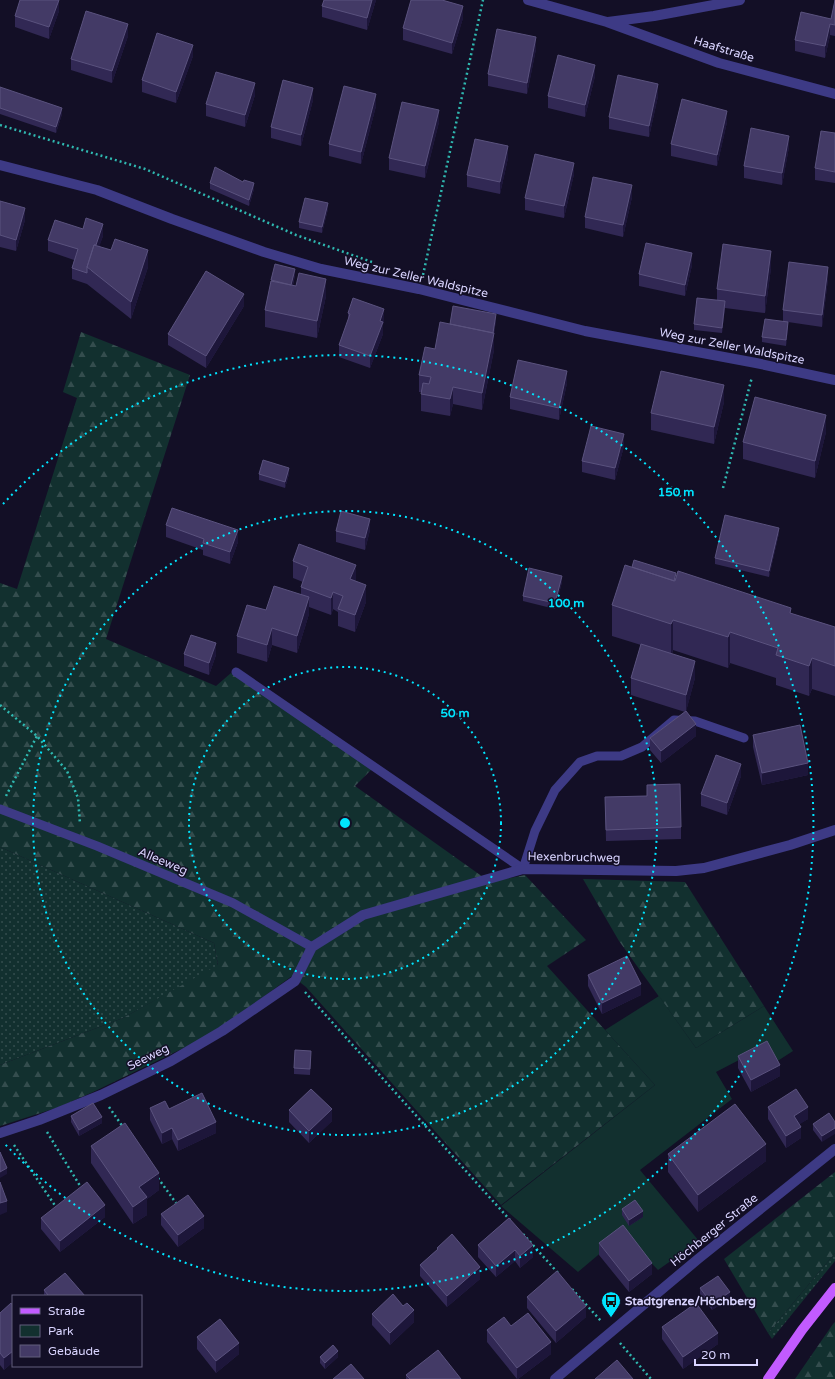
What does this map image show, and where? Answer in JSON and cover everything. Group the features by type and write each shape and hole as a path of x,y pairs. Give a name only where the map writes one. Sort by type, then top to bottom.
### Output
{"main road":[{"path":"768,1379 802,1330 835,1288"}],"street":[{"name":"Haafstraße","path":"528,0 607,22 719,63 835,94"},
{"path":"607,22 654,16 740,0"},
{"name":"Weg zur Zeller Waldspitze","path":"0,165 97,190 264,252 321,268 419,289 585,331 756,363 835,380"},
{"name":"Hexenbruchweg","path":"312,947 363,915 523,869 676,871 704,868 790,845 835,830"},
{"path":"295,981 312,947"},
{"name":"Seeweg","path":"3,1132 39,1120 101,1095 171,1061 222,1031 295,981"},
{"name":"Höchberger Straße","path":"556,1379 698,1259 835,1149"}],"lane":[{"path":"236,672 523,869 536,831 555,790 580,762 598,756 621,756 642,747 674,720 695,721 744,738"},
{"name":"Alleeweg","path":"2,805 233,904 312,947"}],"path":[{"path":"424,268 484,0"},
{"path":"0,125 145,169 296,235 368,260 375,264"},
{"path":"722,488 750,383"},
{"path":"0,705 37,736 66,771 78,798 81,821 78,838"},
{"path":"2,805 37,736"},
{"path":"295,981 512,1221"},
{"path":"101,1095 127,1133"},
{"path":"39,1120 82,1189"},
{"path":"3,1132 56,1207"},
{"path":"154,1172 176,1203"},
{"path":"522,1233 559,1274"},
{"path":"570,1286 601,1321"},
{"path":"621,1344 651,1379"}],"green space":[{"path":"81,332 190,375 106,639 216,686 231,673 372,769 355,786 490,882 525,875 586,940 547,966 655,1085 501,1205 306,987 292,976 224,1025 200,1040 59,1107 0,1126 0,1065 123,1018 218,965 214,943 0,847 0,583 17,589 77,398 63,392"},
{"path":"0,847 214,943 218,966 123,1018 0,1065"},
{"path":"583,879 685,882 764,1006 696,1048 619,941"},
{"path":"659,996 696,1048 764,1006 793,1051 776,1062 766,1046 716,1072 732,1099 640,1170 699,1241 658,1270 623,1234 578,1272 501,1206 655,1085 605,1030"},
{"path":"835,1172 835,1253 768,1333 724,1259"},
{"path":"835,1253 835,1261 772,1339 768,1333"},
{"path":"835,1322 835,1379 795,1379 833,1324"}],"building":[{"path":"20,0 59,0 49,27 15,16"},
{"path":"324,0 372,0 367,18 322,6"},
{"path":"411,0 442,0 463,6 452,43 403,28"},
{"path":"835,0 835,25 830,24 825,46 795,40 801,12 831,19"},
{"path":"86,11 128,24 112,71 71,59"},
{"path":"497,29 536,37 527,83 488,74"},
{"path":"157,33 193,45 176,92 142,80"},
{"path":"558,55 595,65 585,105 548,96"},
{"path":"216,72 255,83 245,115 206,104"},
{"path":"618,75 658,84 649,126 609,117"},
{"path":"283,80 313,88 301,135 271,127"},
{"path":"344,86 376,94 361,152 329,144"},
{"path":"0,87 62,108 56,127 0,108"},
{"path":"682,99 727,111 717,155 671,144"},
{"path":"402,102 439,110 425,166 389,158"},
{"path":"751,128 789,136 782,173 744,166"},
{"path":"821,131 835,133 835,172 815,168"},
{"path":"475,139 508,146 500,182 467,175"},
{"path":"535,154 574,163 564,206 525,198"},
{"path":"215,167 243,182 244,180 254,183 249,200 210,183"},
{"path":"593,177 632,185 623,225 585,217"},
{"path":"305,198 328,203 322,227 299,222"},
{"path":"0,201 25,208 16,240 0,235"},
{"path":"86,218 103,224 96,245 94,245 87,267 87,273 72,268 78,249 48,240 55,220 83,229"},
{"path":"115,239 148,250 131,302 87,267 94,245 111,250"},
{"path":"646,243 692,253 685,285 639,274"},
{"path":"723,244 771,251 765,296 717,289"},
{"path":"789,262 828,267 822,315 783,310"},
{"path":"275,264 295,269 291,285 271,280"},
{"path":"206,271 244,294 206,356 168,334"},
{"path":"299,273 326,279 317,321 265,310 271,281 296,286"},
{"path":"353,298 384,309 380,321 383,322 370,356 339,345 350,314 348,313"},
{"path":"697,298 725,301 722,328 694,324"},
{"path":"453,306 496,314 493,333 450,324"},
{"path":"765,319 788,322 786,340 762,337"},
{"path":"440,322 494,333 482,393 453,387 450,399 421,394 423,383 429,384 431,377 419,375 425,347 435,349"},
{"path":"518,360 567,371 559,408 510,397"},
{"path":"661,371 724,385 714,427 651,413"},
{"path":"755,397 826,415 815,461 743,442"},
{"path":"591,426 624,434 615,468 582,461"},
{"path":"263,460 289,468 285,482 259,474"},
{"path":"172,508 238,530 230,552 203,543 204,539 166,525"},
{"path":"341,511 370,519 365,538 336,531"},
{"path":"725,515 779,528 769,571 715,558"},
{"path":"299,544 356,565 350,579 366,585 355,615 338,609 343,596 333,592 331,598 301,587 308,567 293,561"},
{"path":"634,560 676,573 674,581 632,567"},
{"path":"625,565 675,581 678,571 791,608 790,613 835,627 835,666 812,658 809,666 776,655 778,648 730,632 728,637 673,620 671,624 612,605"},
{"path":"529,568 562,576 555,603 523,596"},
{"path":"274,586 309,597 297,636 272,628 267,645 237,636 247,605 266,610"},
{"path":"191,635 216,643 209,663 184,654"},
{"path":"641,644 695,661 686,695 631,678"},
{"path":"686,711 696,724 661,751 650,738"},
{"path":"800,725 808,763 762,773 753,735"},
{"path":"716,755 741,764 727,803 701,794"},
{"path":"680,784 681,827 606,830 605,797 647,796 647,785"},
{"path":"627,956 641,984 602,1003 588,975"},
{"path":"767,1041 780,1065 751,1080 738,1056"},
{"path":"295,1050 311,1051 310,1069 294,1068"},
{"path":"311,1089 332,1109 309,1131 289,1110"},
{"path":"796,1089 808,1107 794,1116 801,1127 786,1136 768,1107"},
{"path":"202,1093 216,1122 178,1140 172,1128 162,1133 150,1108 165,1101 169,1109"},
{"path":"93,1103 102,1117 79,1130 71,1116"},
{"path":"735,1104 766,1144 698,1195 668,1154"},
{"path":"829,1113 835,1122 835,1128 822,1136 813,1124"},
{"path":"125,1123 159,1173 139,1187 147,1197 133,1207 91,1146"},
{"path":"0,1152 7,1168 0,1172"},
{"path":"0,1182 7,1201 0,1203"},
{"path":"87,1182 105,1205 60,1241 41,1218"},
{"path":"188,1195 204,1216 178,1235 161,1214"},
{"path":"635,1200 643,1211 629,1220 622,1209"},
{"path":"509,1218 533,1245 520,1256 515,1250 496,1266 478,1245"},
{"path":"623,1225 652,1263 629,1281 599,1243"},
{"path":"452,1234 480,1267 447,1296 420,1265"},
{"path":"557,1271 586,1306 556,1331 527,1297"},
{"path":"65,1273 84,1295 48,1295 44,1290"},
{"path":"718,1276 730,1292 712,1304 700,1288"},
{"path":"393,1294 403,1306 407,1303 414,1310 390,1333 372,1314"},
{"path":"11,1303 12,1352 4,1358 0,1353 0,1313"},
{"path":"696,1303 718,1333 683,1357 662,1327"},
{"path":"528,1313 551,1342 517,1368 487,1330 504,1317 511,1326"},
{"path":"220,1319 239,1343 216,1361 197,1337"},
{"path":"333,1345 338,1351 325,1363 320,1357"},
{"path":"438,1350 461,1379 410,1379 406,1375"},
{"path":"617,1360 633,1379 595,1379"},
{"path":"351,1364 364,1379 333,1379"}],"place":[{"name":"Stadtgrenze/Höchberg","path":"611,1318"}]}
